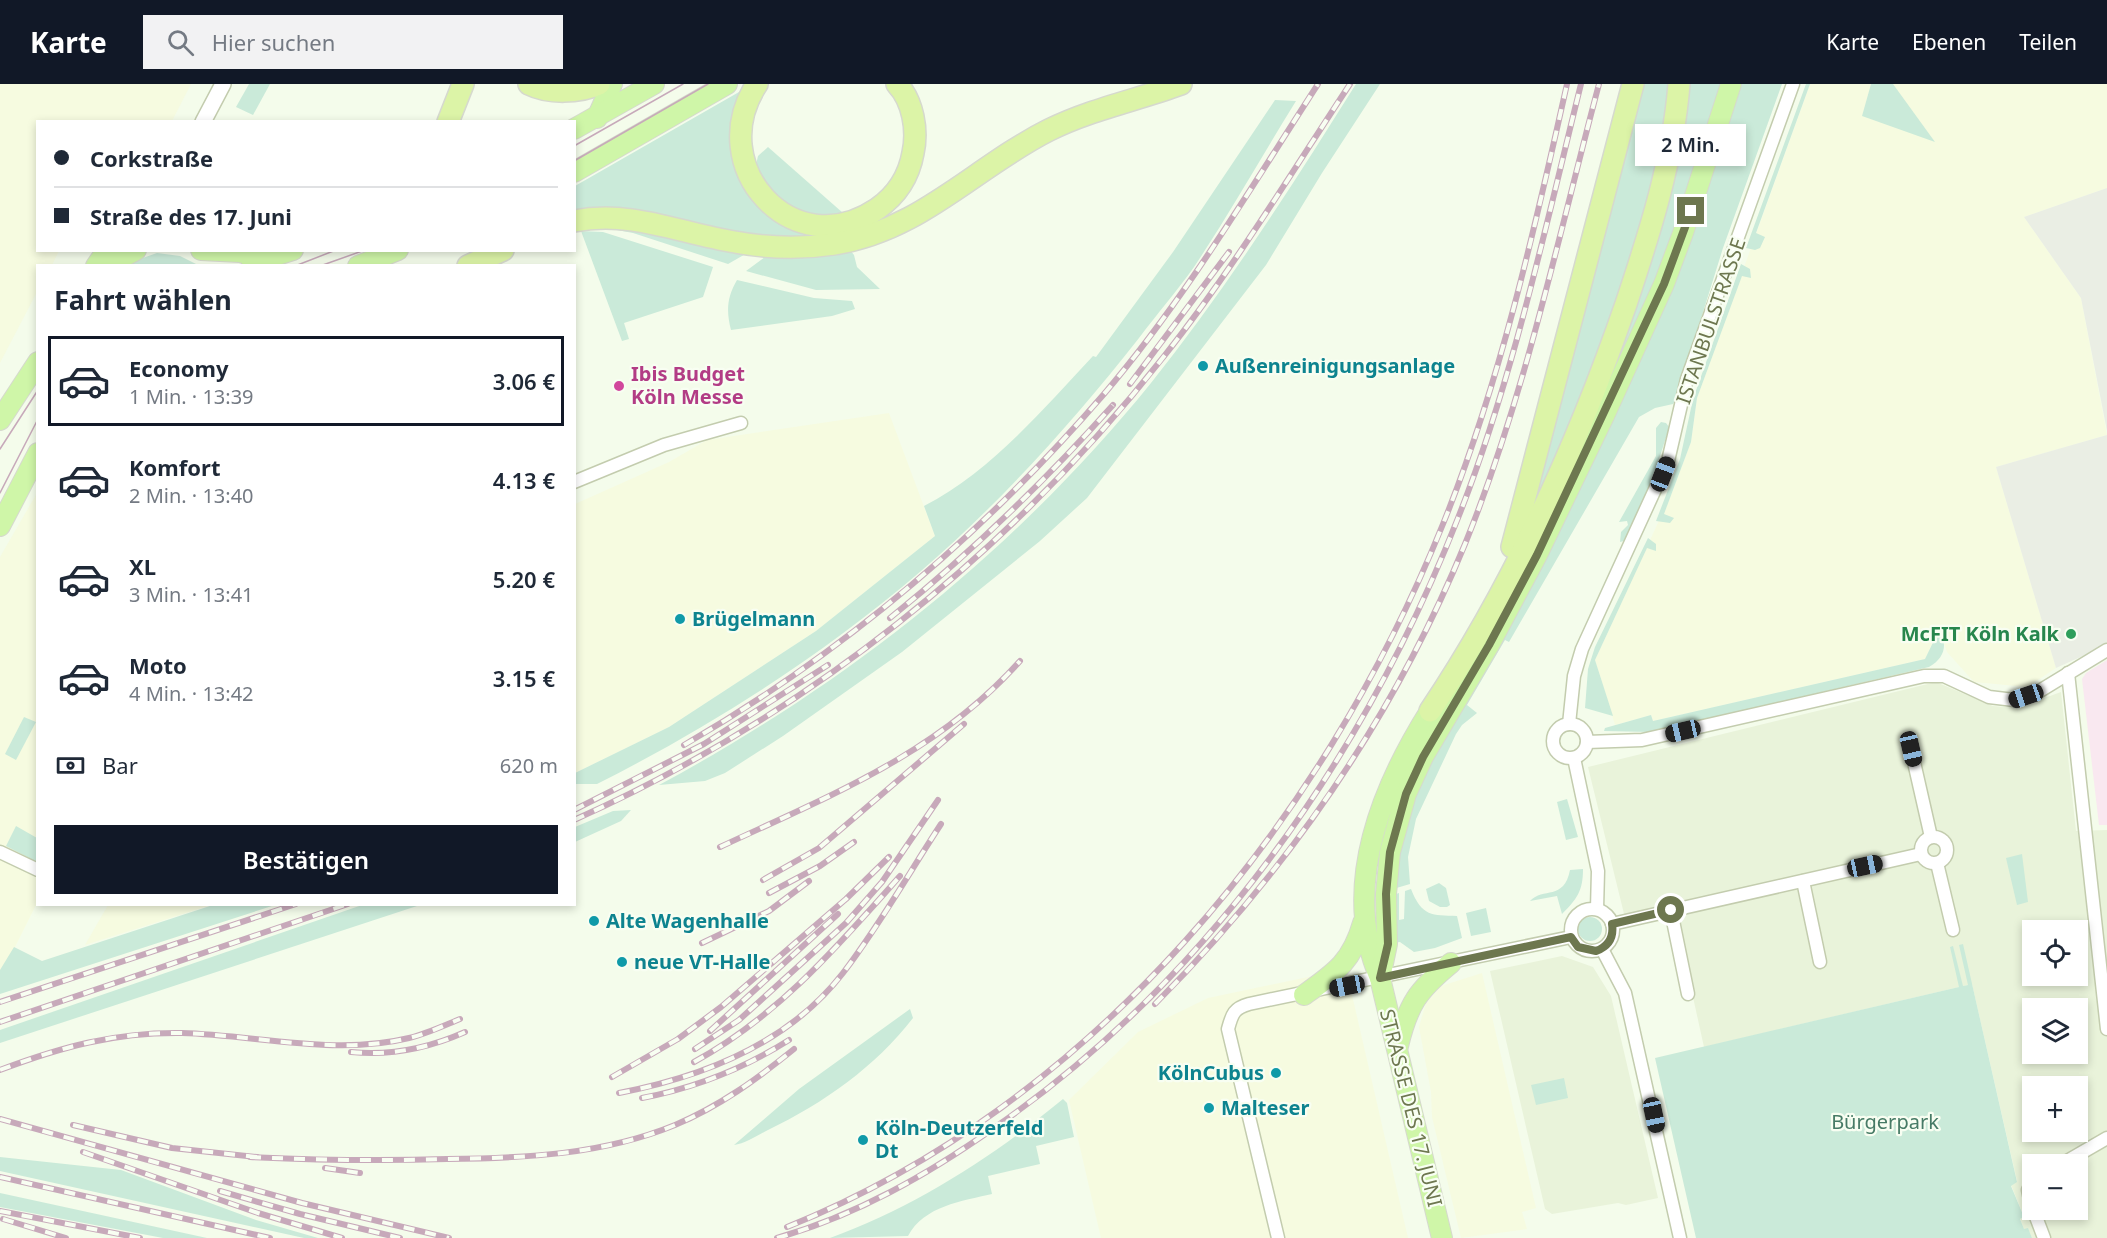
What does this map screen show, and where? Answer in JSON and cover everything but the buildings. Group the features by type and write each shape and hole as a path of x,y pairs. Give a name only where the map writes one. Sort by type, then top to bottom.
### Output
{"highway":[{"path":"449,120 463,84"},
{"path":"529,84 541,90 554,91 599,84"},
{"path":"757,84 748,97 741,119 740,138 741,152 752,184 770,204 786,215 836,234"},
{"path":"836,234 886,202 905,180 915,143 910,105 897,84"},
{"path":"576,213 634,219 754,244 784,247 836,234 877,233 906,222 1050,130 1078,117 1181,84"},
{"path":"1430,711 1478,621 1511,550 1633,84"},
{"path":"1430,711 1469,654 1519,558 1586,410 1647,240 1664,177 1678,94"},
{"path":"576,221 599,217"},
{"path":"472,264 499,252"}],"main road":[{"path":"597,118 612,84"},
{"path":"576,128 654,84"},
{"path":"576,173 728,84"},
{"name":"STRASSE DES 17. JUNI","path":"1380,978 1388,944 1386,894 1390,852 1406,794 1423,757 1489,645 1537,555 1604,416 1664,284 1707,167 1731,84"},
{"path":"196,252 208,264"},
{"path":"240,252 265,259"},
{"path":"250,264 287,252"},
{"path":"363,264 393,252"},
{"path":"0,420 36,365"},
{"path":"0,526 36,457"},
{"name":"STRASSE DES 17. JUNI","path":"1430,711 1407,748 1388,789 1375,828 1368,858 1365,914 1368,946 1380,978 1442,1238"},
{"path":"1304,995 1340,970 1356,941 1365,914"},
{"path":"1397,1049 1414,999 1423,986 1451,963"}],"street":[{"path":"204,120 223,84"},
{"name":"ISTANBULSTRASSE","path":"1569,724 1574,676 1582,649 1668,461 1687,379 1793,84"},
{"path":"576,481 664,445 741,423"},
{"path":"1587,742 1642,740 1924,676 1944,676 1973,691 2003,700 2014,700 2038,692 2107,650"},
{"path":"2068,673 2107,1029"},
{"path":"1569,724 1582,729 1587,742 1581,753 1574,758 1562,757 1554,749 1552,743 1555,732 1569,724"},
{"path":"1911,749 1931,837"},
{"path":"1574,758 1598,871 1597,909"},
{"path":"1931,837 1940,839 1946,846 1946,855 1937,863 1927,862 1921,854 1925,841 1931,837"},
{"path":"0,852 36,869"},
{"path":"1612,924 1921,854"},
{"path":"1937,863 1953,930"},
{"path":"1803,881 1820,962"},
{"path":"1597,909 1604,912 1612,924 1612,938 1602,949 1584,950 1571,937 1570,931 1574,918 1584,910 1597,909"},
{"path":"1671,910 1688,994"},
{"path":"1278,1238 1228,1029 1232,1013 1239,1007 1571,937"},
{"path":"1602,949 1625,993 1680,1238"},
{"path":"2079,1154 2107,1138"},
{"path":"2037,1220 2044,1238"}],"shaded area":[{"path":"0,84 191,84 173,120 36,120 36,252 58,252 52,264 36,264 36,294 0,363"},
{"path":"1810,84 2107,84 2107,188 2024,217 2081,298 2107,435 1996,467 2056,668 2027,687 1974,682 1947,652 1939,630 1925,659 1653,721 1651,715 1615,725 1595,660 1673,490 1691,442 1697,398"},
{"path":"2107,188 2107,431 2081,298 2024,217"},
{"path":"889,413 935,536 816,631 669,727 576,773 576,504 669,462 707,440"},
{"path":"2107,435 2107,645 2056,668 1996,467"},
{"path":"36,495 36,905 0,977 0,557"},
{"path":"2107,660 2107,825 2099,825 2082,679 2086,673"},
{"path":"1936,682 1993,706 2017,708 2061,692 2076,831 2107,830 2107,1238 2032,1238 2028,1229 2024,1230 2020,1219 2022,1218 2022,1220 2088,1220 2088,1154 2022,1154 2022,1212 2011,1185 2017,1181 1972,984 1704,1047 1674,911 1626,922 1588,767"},
{"path":"107,906 208,906 85,945"},
{"path":"1562,956 1593,967 1611,996 1658,1198 1626,1205 1618,1203 1552,1214 1545,1209 1490,971"},
{"path":"1346,969 1408,1238 1101,1238 1069,1100 1138,1032 1208,998"},
{"path":"1482,973 1536,1208 1522,1212 1527,1229 1461,1238 1432,1117 1431,1092 1419,1027 1426,1003 1441,986"}],"green space":[{"path":"249,84 270,84 253,115 236,107"},
{"path":"1356,84 1380,84 1266,265 1087,498 1040,541 902,652 783,736 725,773 705,781 659,785 729,746 862,657 925,609 986,557 1044,502 1099,444 1151,383 1206,311 1308,161"},
{"path":"1640,84 1669,84 1658,176 1581,408 1530,514"},
{"path":"1688,84 1725,84 1688,201 1624,354 1418,754 1377,946 1376,906 1379,867 1386,829 1397,790 1592,412"},
{"path":"1742,84 1782,84 1723,248 1676,399 1673,404 1655,408 1639,417 1509,642 1505,640 1467,705 1477,713 1462,725 1456,734 1416,819 1408,857 1410,884 1393,889 1398,853 1414,796 1702,207"},
{"path":"1806,84 1810,84 1756,233 1765,237 1760,248 1755,250 1746,248"},
{"path":"1871,84 1893,84 1935,142 1862,116"},
{"path":"746,88 745,184 847,236 780,242 592,209 576,210 576,185"},
{"path":"1275,100 1296,101 1181,285 1089,400 1036,460 951,545 845,632 765,687 640,762 597,784 576,784 576,773 669,727 816,631 935,536 924,506 972,476 993,458 1035,418 1093,356 1096,357 1173,252"},
{"path":"768,147 843,213 818,219 775,199 754,173 758,156"},
{"path":"595,226 641,226 749,252 728,264 633,233"},
{"path":"581,231 603,232 713,267 703,297 624,323 629,339 622,341"},
{"path":"850,250 857,267 880,289 816,290 746,271 765,257"},
{"path":"157,253 180,256 196,264 132,264"},
{"path":"1741,264 1750,269 1751,278 1742,276 1697,398 1691,442 1664,514 1674,518 1670,523 1656,521 1680,459 1693,399"},
{"path":"737,280 814,298 852,301 855,309 832,316 731,330 728,304"},
{"path":"1661,422 1666,423 1669,427 1660,456 1631,527 1624,541 1620,542 1621,532 1628,525 1627,521 1619,522 1656,456 1656,428"},
{"path":"1648,538 1656,544 1656,551 1647,548 1595,660 1613,716 1585,708 1588,669 1595,647"},
{"path":"1939,630 1944,645 1942,655 1929,667 1650,732 1604,731 1605,728 1651,715 1653,721 1925,659"},
{"path":"24,717 36,722 16,760 5,754"},
{"path":"1567,799 1578,837 1566,840 1557,802"},
{"path":"631,810 621,821 576,842 576,827 613,811"},
{"path":"16,826 36,837 36,861 6,846"},
{"path":"2022,854 2028,902 2017,905 2006,858"},
{"path":"1583,869 1578,894 1562,914 1557,896 1530,901 1535,897 1558,890 1567,880 1570,870"},
{"path":"1439,883 1446,888 1450,905 1447,907 1440,907 1429,901 1426,889"},
{"path":"1411,889 1419,905 1429,913 1457,916 1462,938 1435,948 1414,952 1400,942 1394,943 1393,895 1399,893 1399,920 1404,919 1405,891"},
{"path":"210,906 272,906 0,994 0,970 14,947 42,961"},
{"path":"359,906 417,906 0,1043 0,1030"},
{"path":"1486,908 1491,932 1471,936 1466,913"},
{"path":"1585,917 1595,917 1602,924 1602,934 1595,941 1585,941 1578,934 1578,924"},
{"name":"Bürgerpark","path":"1963,944 2017,1182 2011,1186 2022,1212 2020,1219 2024,1229 2028,1228 2032,1238 1696,1238 1655,1058 1959,987 1950,947 1953,946 1963,986 1968,985 1959,945"},
{"path":"910,1009 913,1018 898,1036 847,1082 809,1108 747,1141 734,1145 799,1089"},
{"path":"1564,1078 1568,1098 1536,1105 1531,1085"},
{"path":"1063,1099 1067,1103 1074,1137 1036,1146 1040,1164 988,1176 992,1194 956,1202 934,1211 915,1226 908,1236 830,1238 893,1211 953,1178 1037,1120"},
{"path":"0,1157 121,1170 256,1220 318,1238 304,1238 0,1171"},
{"path":"0,1193 207,1238 163,1238 0,1207"}],"tram line":[{"path":"576,145 683,84"},
{"path":"576,160 708,84"},
{"path":"300,264 331,252"},
{"path":"326,264 359,252"},
{"path":"0,449 36,393"},
{"path":"0,493 36,423"}],"railway":[{"path":"684,745 800,671 909,587 1010,495 1058,445 1134,358 1162,320 1216,243 1318,84"},
{"path":"576,819 660,778 742,731 822,680 898,623 971,562 1039,497 1104,428 1165,355 1214,289 1350,84"},
{"path":"787,1227 898,1174 1002,1107 1097,1030 1184,942 1263,846 1332,743 1393,635 1443,524 1482,417 1499,362 1542,195 1567,84"},
{"path":"777,1238 835,1218 917,1177 994,1128 1071,1069 1143,1004 1210,933 1271,858 1326,777 1376,693 1420,607 1458,518 1478,465 1512,358 1581,84"},
{"path":"1155,1004 1249,901 1292,846 1370,731 1437,608 1486,488 1523,374 1599,84"},
{"path":"1130,384 1229,252"},
{"path":"890,618 1006,516 1113,405"},
{"path":"720,847 880,770 953,722 988,694 1020,661"},
{"path":"576,809 704,744 828,665"},
{"path":"763,880 819,848 964,724"},
{"path":"695,1049 739,1020 846,923 882,882 938,800"},
{"path":"619,1093 651,1086 713,1066 771,1038 797,1019 821,998 843,973 941,824"},
{"path":"769,893 820,866 854,842"},
{"path":"612,1077 678,1039 721,1007 846,899 889,857"},
{"path":"694,1062 753,1024 779,1002 829,954 900,876"},
{"path":"702,943 769,911 809,881"},
{"path":"0,1002 290,906"},
{"path":"0,1022 342,906"},
{"path":"710,1031 838,914"},
{"path":"0,1070 67,1048 134,1035 182,1033 324,1045 353,1045 409,1038 460,1019"},
{"path":"351,1052 381,1053 410,1050 465,1032"},
{"path":"642,1098 681,1089 718,1076 754,1060 789,1040"},
{"path":"250,1157 373,1160 476,1158 534,1156 591,1149 647,1135 692,1118 738,1091 794,1049"},
{"path":"0,1119 302,1203 449,1238"},
{"path":"73,1125 172,1148 257,1157"},
{"path":"83,1152 258,1213 342,1238"},
{"path":"325,1168 360,1173"},
{"path":"0,1177 270,1238"},
{"path":"220,1191 300,1214 400,1238"},
{"path":"0,1211 140,1238"},
{"path":"3,1219 66,1238"}],"place":[{"name":"Außenreinigungsanlage","path":"1203,366"},
{"name":"Ibis Budget Köln Messe","path":"619,386"},
{"name":"Brügelmann","path":"680,619"},
{"name":"McFIT Köln Kalk","path":"2071,634"},
{"name":"Alte Wagenhalle","path":"594,921"},
{"name":"neue VT-Halle","path":"622,962"},
{"name":"KölnCubus","path":"1276,1073"},
{"name":"Malteser","path":"1209,1108"},
{"name":"Köln-Deutzerfeld Dt","path":"863,1140"}],"route":[{"path":"1671,910 1612,924 1612,938 1602,949 1596,951 1590,952 1578,947 1571,937 1380,978 1388,944 1385,916 1390,852 1406,794 1423,757 1489,645 1537,555 1664,284 1691,211"}]}
